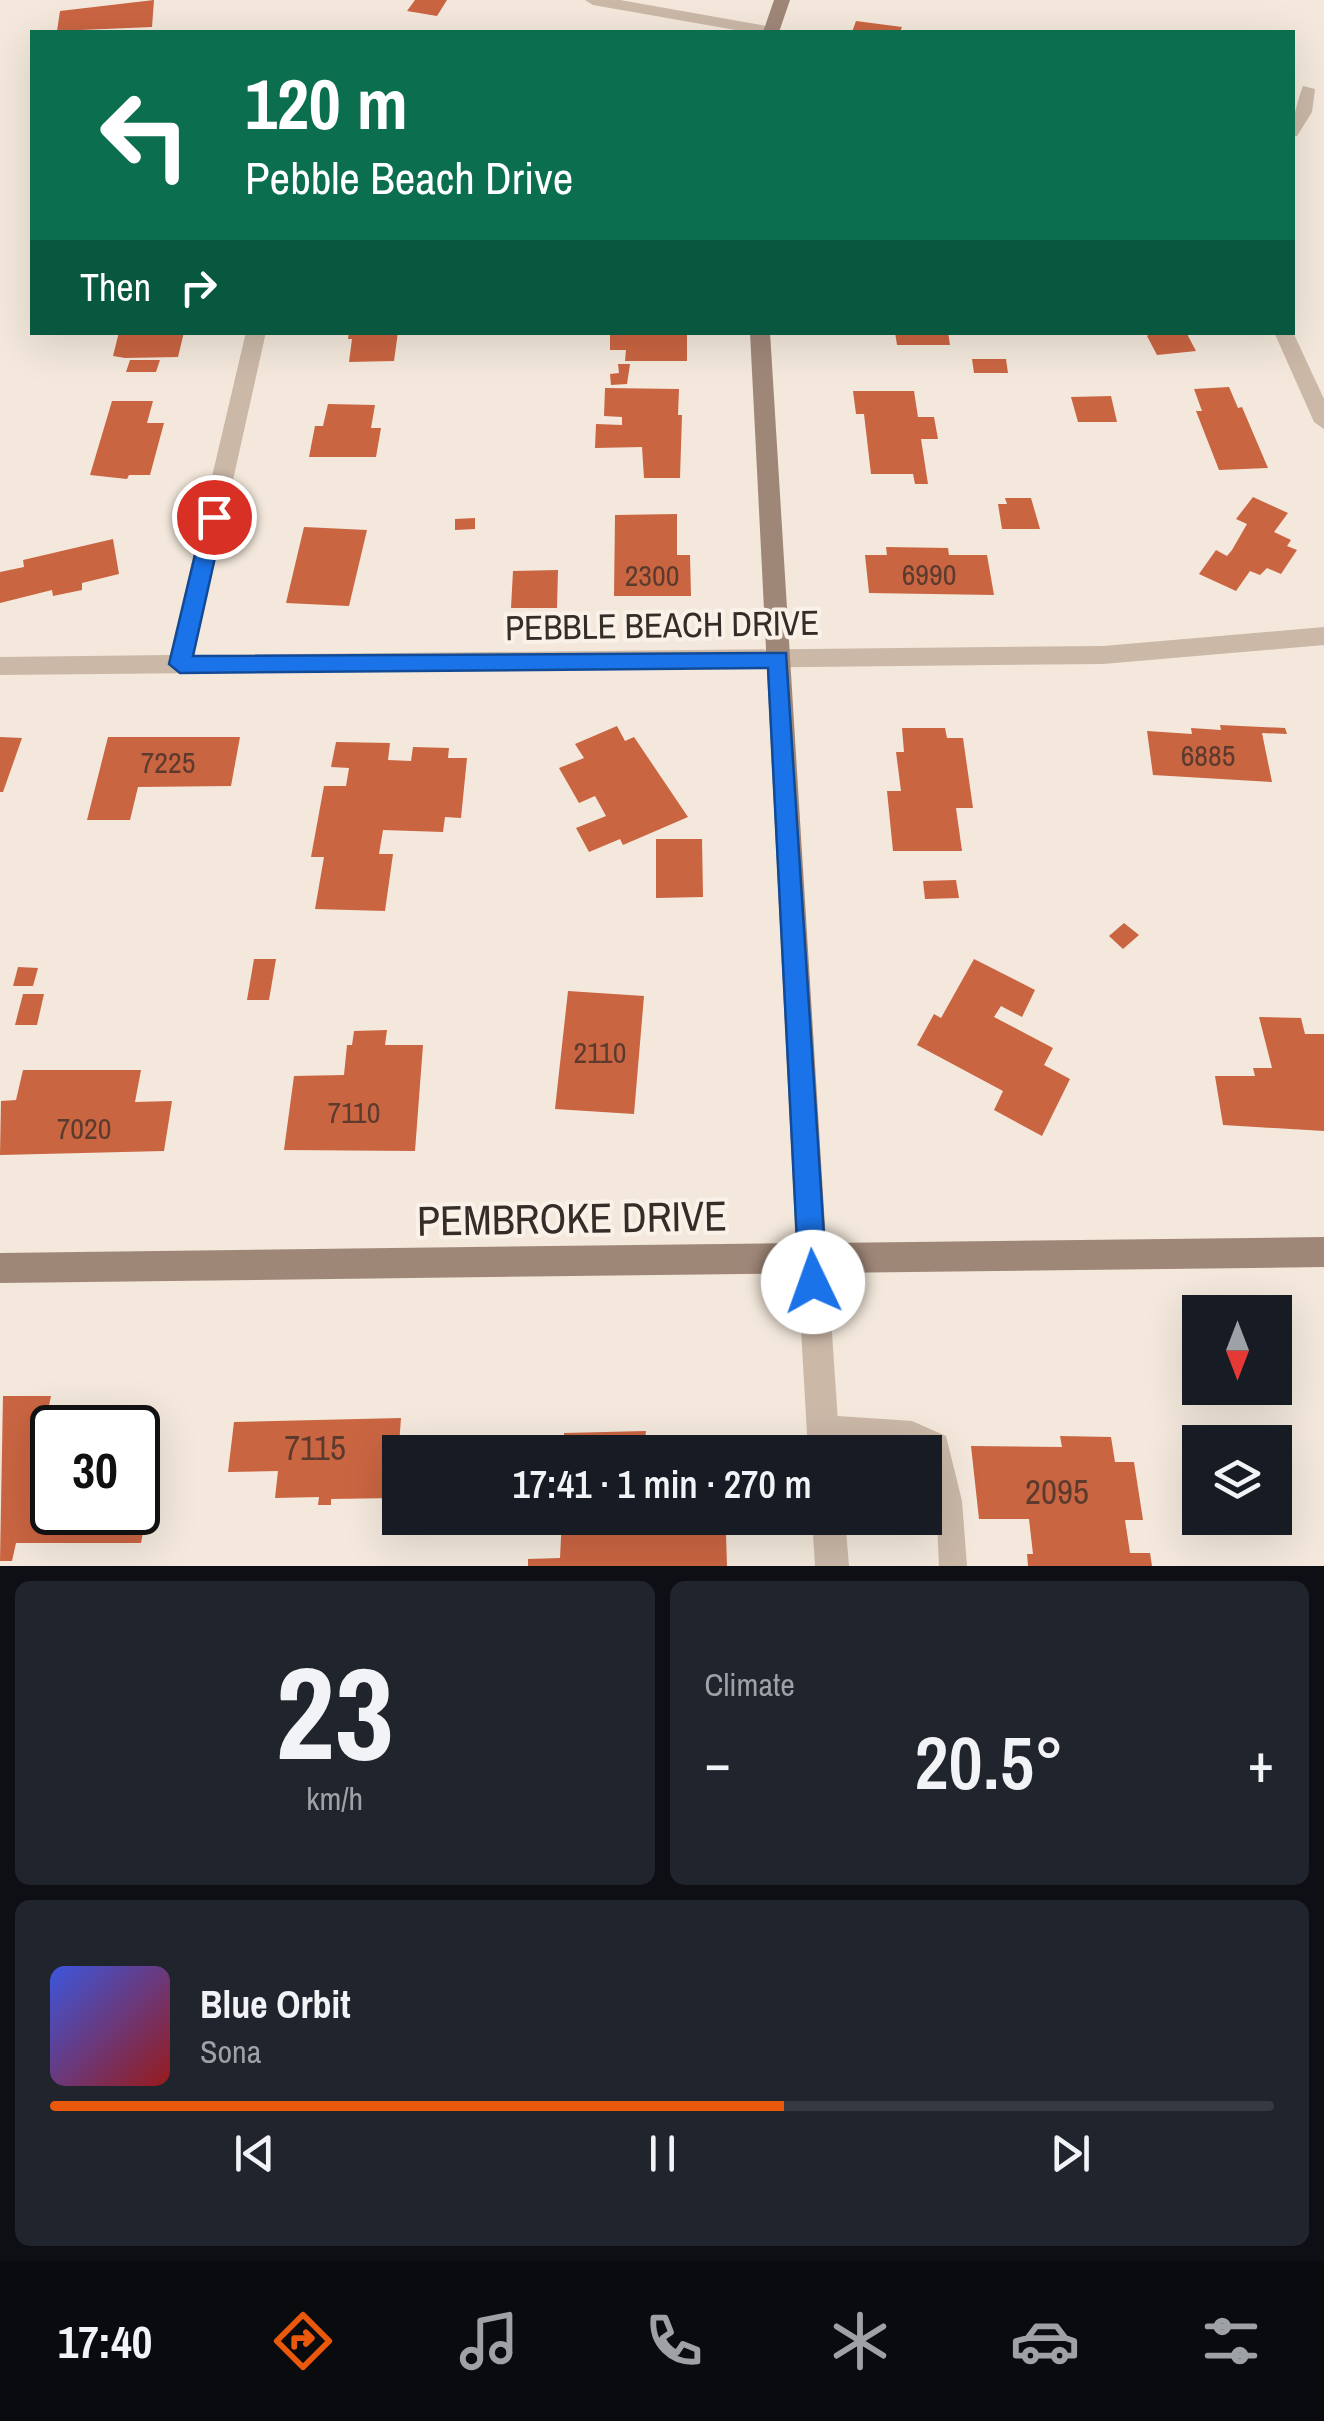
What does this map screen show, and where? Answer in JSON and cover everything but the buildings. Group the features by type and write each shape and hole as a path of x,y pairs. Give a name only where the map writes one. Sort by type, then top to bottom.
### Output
{"street":[{"path":"593,0 760,30"},
{"path":"772,30 782,0"},
{"path":"180,664 255,335"},
{"path":"760,335 824,1435"},
{"path":"1285,335 1324,422"},
{"name":"PEBBLE BEACH DRIVE","path":"0,666 1102,655 1324,636"},
{"name":"PEMBROKE DRIVE","path":"0,1268 1324,1252"},
{"path":"830,1535 832,1566"}],"lane":[{"path":"1295,128 1305,112 1308,89"},
{"path":"942,1468 949,1501 953,1566"}],"route":[{"path":"214,517 180,664 778,659 813,1282"}]}
